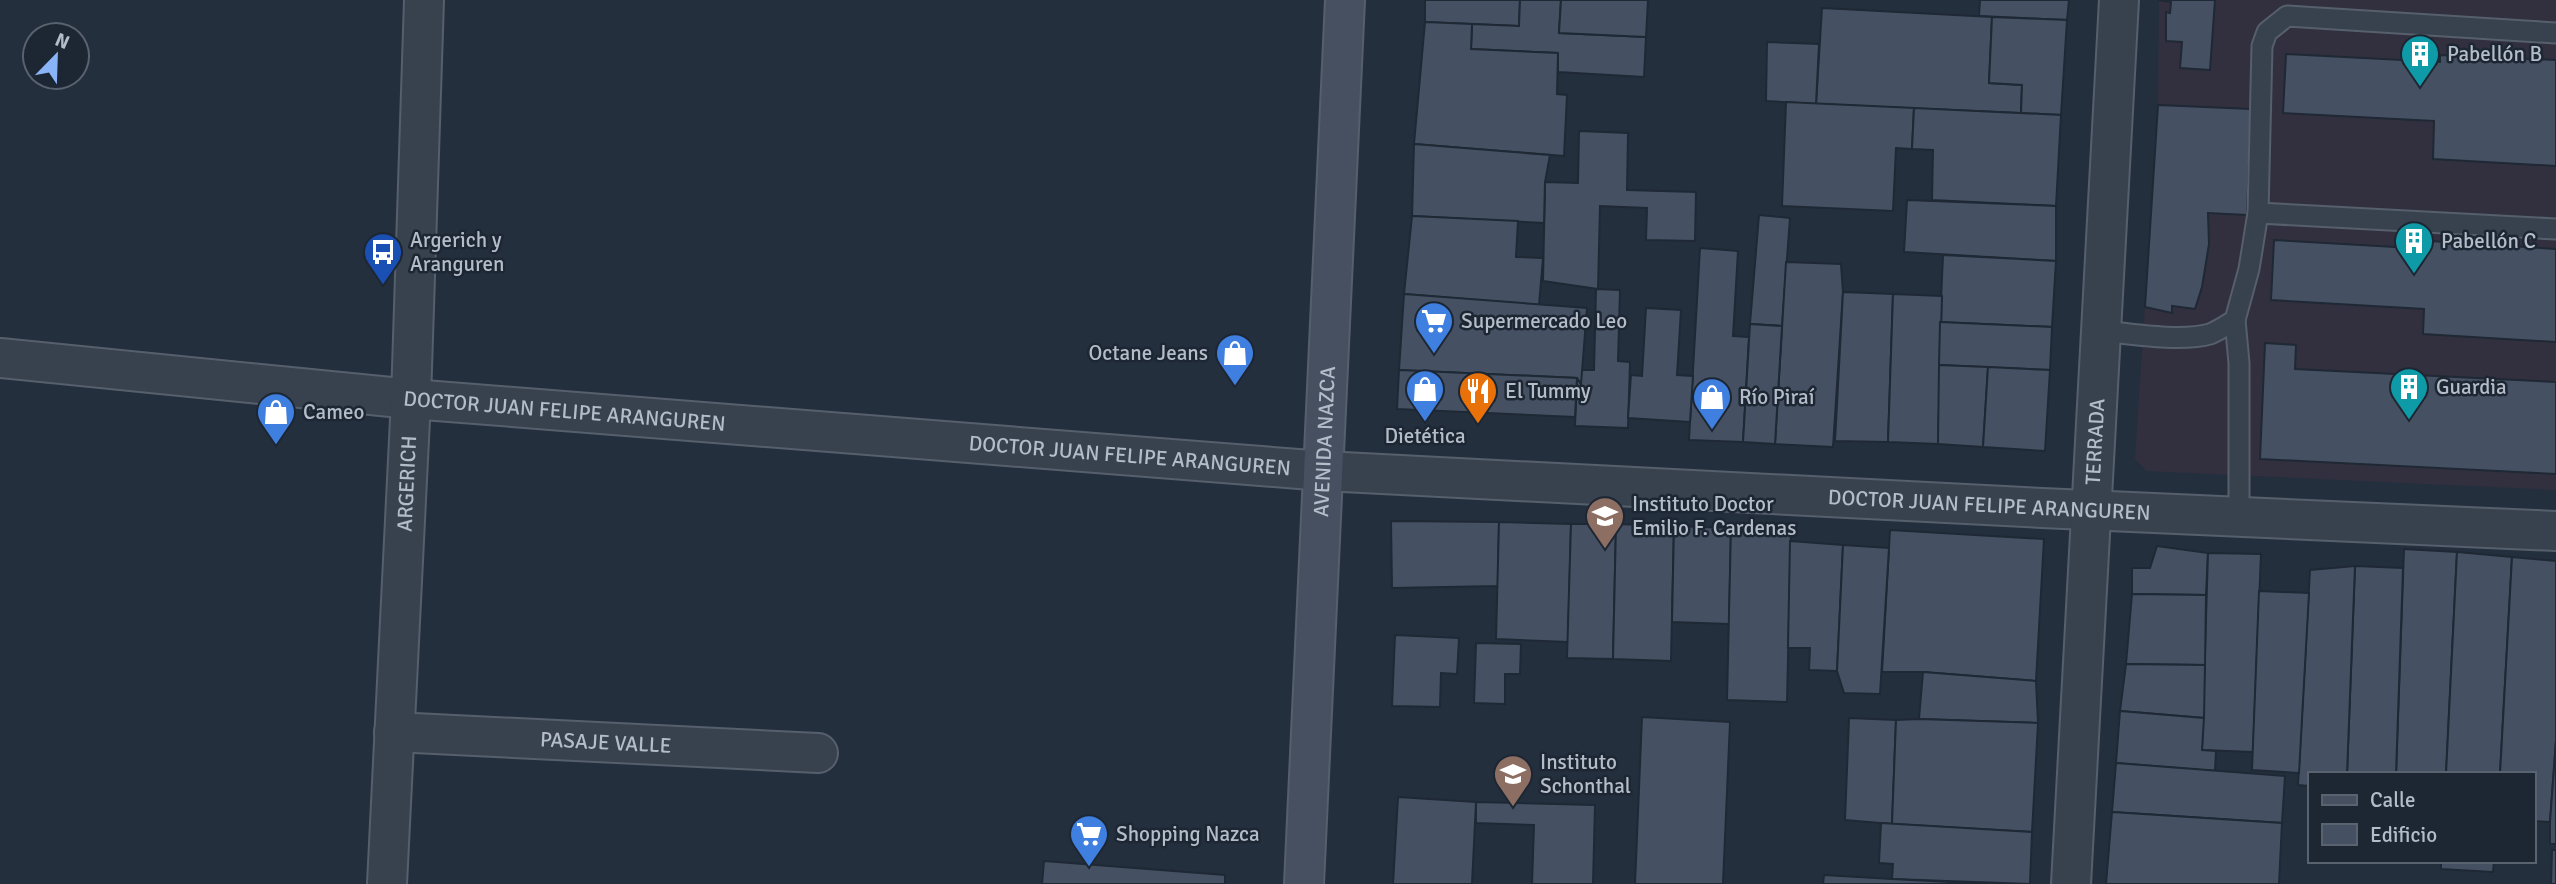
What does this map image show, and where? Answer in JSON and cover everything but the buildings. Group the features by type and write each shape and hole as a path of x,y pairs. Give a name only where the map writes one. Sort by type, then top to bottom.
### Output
{"main road":[{"name":"AVENIDA NAZCA","path":"1304,884 1345,0"}],"street":[{"name":"ARGERICH","path":"387,884 411,399 424,0"},
{"name":"TERRADA","path":"2071,884 2119,0"},
{"name":"DOCTOR JUAN FELIPE ARANGUREN","path":"0,358 411,399 1324,471 2091,511 2556,531"},
{"name":"PASAJE VALLE","path":"394,732 818,753"}],"lane":[{"path":"2239,516 2239,363 2235,320 2249,269 2258,213 2262,46 2267,32 2287,16 2556,33"},
{"path":"2258,213 2556,229"},
{"path":"2103,331 2148,336 2211,334 2235,320"}],"shaded area":[{"path":"2159,0 2556,0 2556,490 2147,471 2135,459 2158,105"}],"place":[{"name":"Pabellón B","path":"2420,88"},
{"name":"Pabellón C","path":"2414,275"},
{"name":"Argerich y Aranguren","path":"383,286"},
{"name":"Supermercado Leo","path":"1434,355"},
{"name":"Octane Jeans","path":"1235,387"},
{"name":"Guardia","path":"2409,421"},
{"name":"Dietética","path":"1425,423"},
{"name":"El Tummy","path":"1478,425"},
{"name":"Río Piraí","path":"1712,431"},
{"name":"Cameo","path":"276,446"},
{"name":"Instituto Doctor Emilio F. Cardenas","path":"1605,550"},
{"name":"Instituto Schonthal","path":"1513,808"},
{"name":"Shopping Nazca","path":"1089,868"}]}
